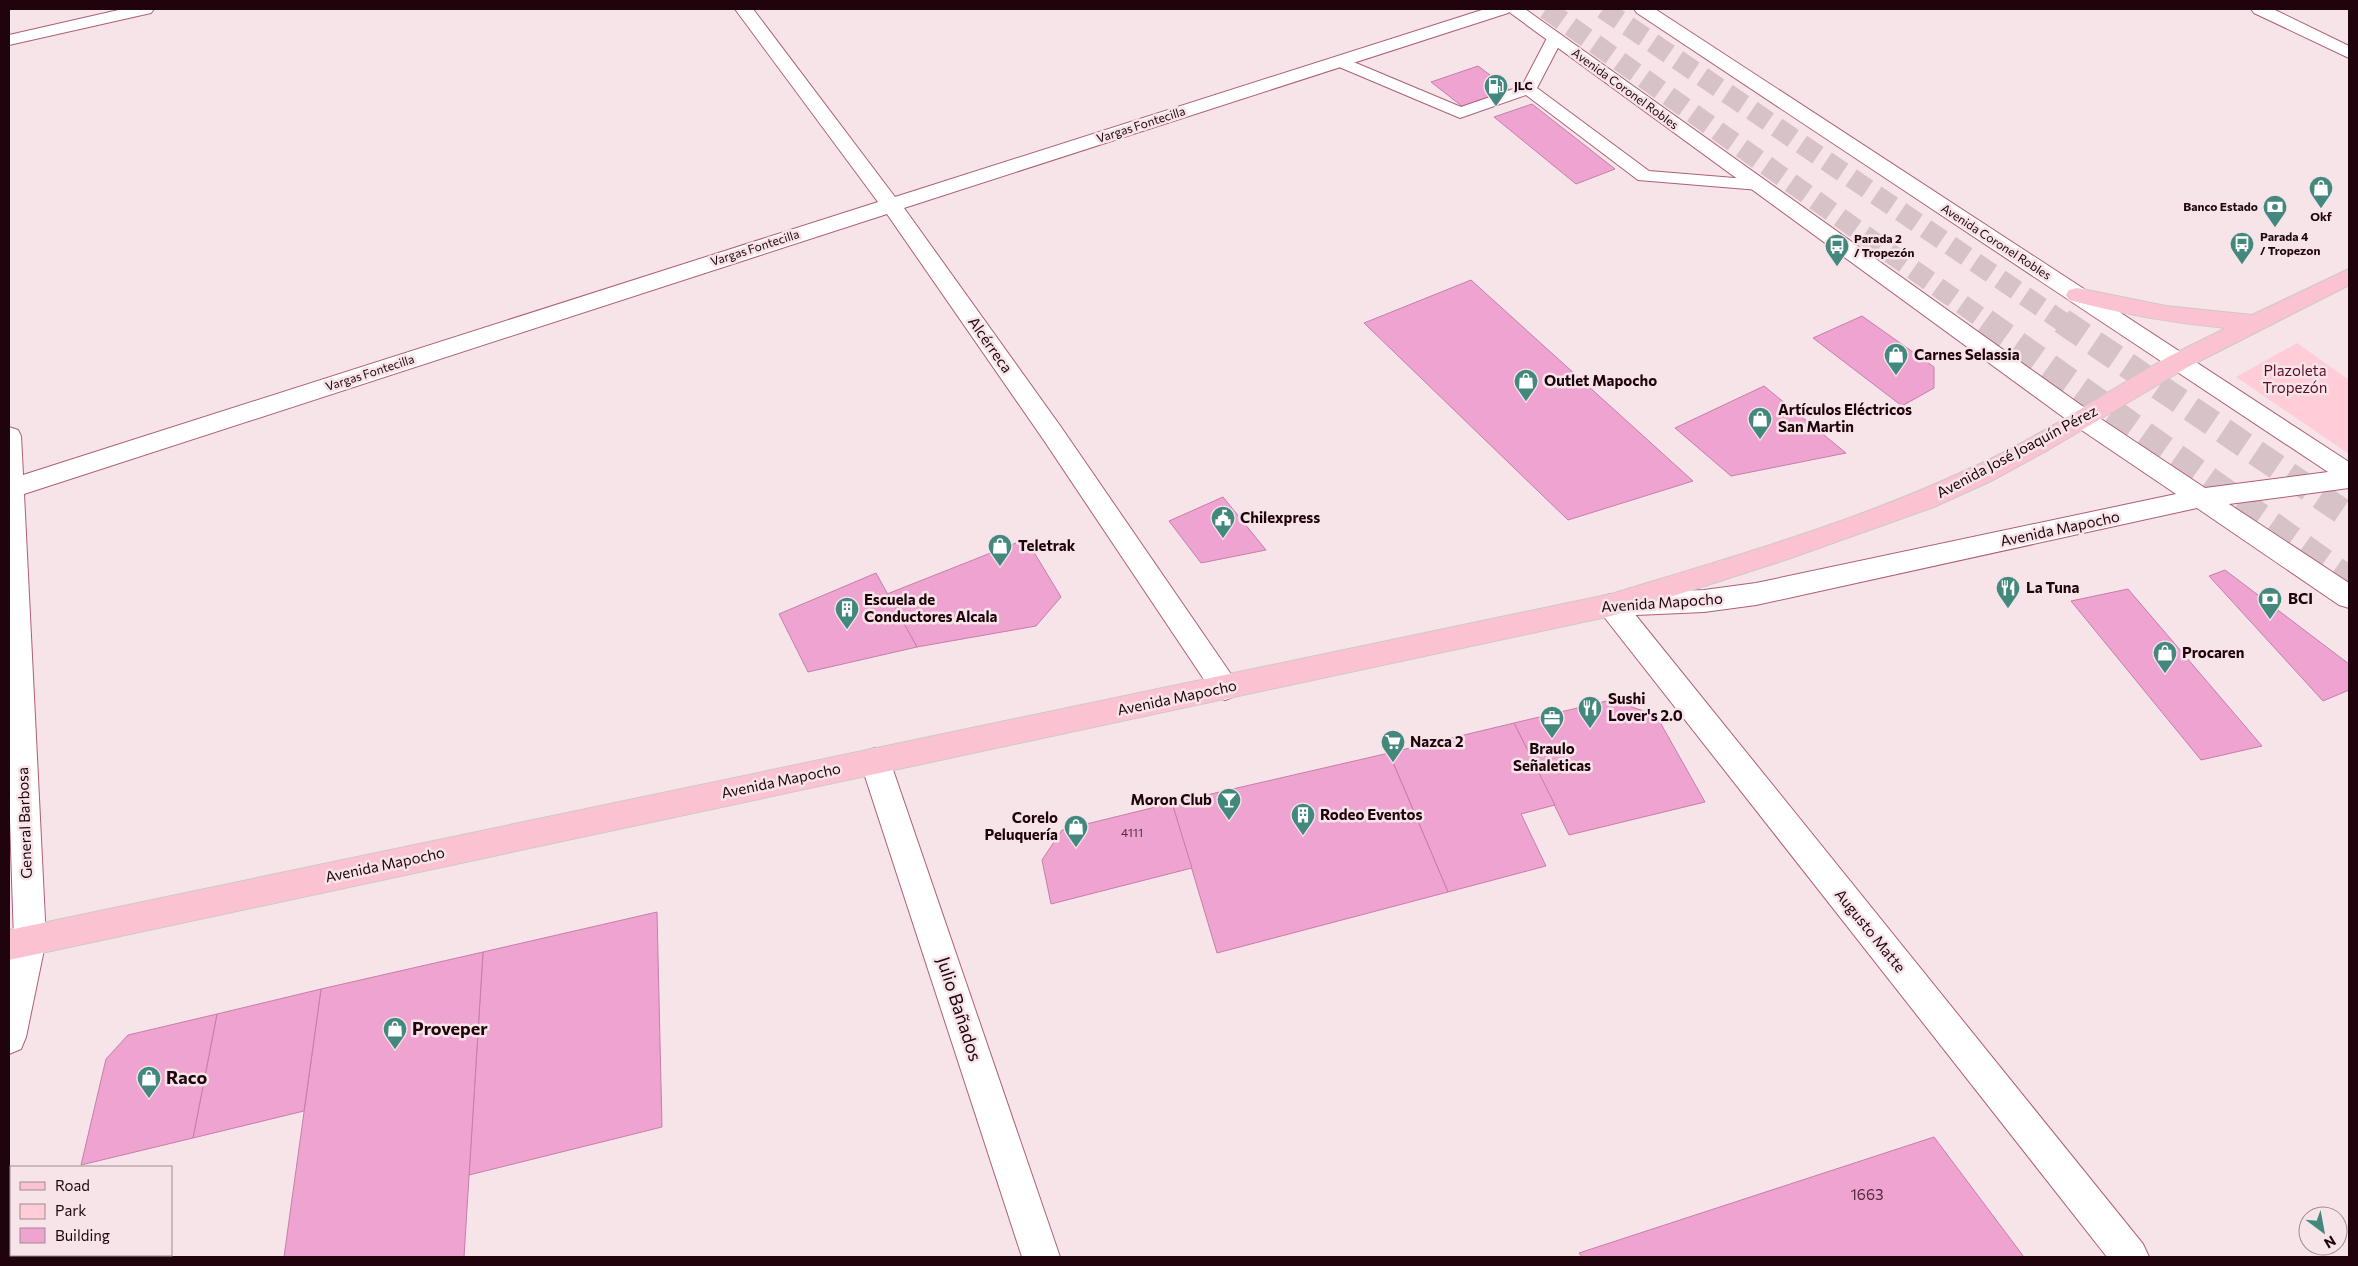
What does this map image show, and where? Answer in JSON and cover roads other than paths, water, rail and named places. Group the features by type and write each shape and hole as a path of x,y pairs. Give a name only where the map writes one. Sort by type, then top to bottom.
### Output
{"main road":[{"name":"Avenida José Joaquín Pérez","path":"1611,605 1798,546 1925,500 1982,474 2178,362 2349,276"},
{"path":"2076,295 2167,315 2258,323"},
{"name":"Avenida Mapocho","path":"19,942 1611,605"}],"street":[{"path":"9,40 145,9"},
{"name":"Alcérreca","path":"744,9 890,205 1046,425 1225,688"},
{"name":"Vargas Fontecilla","path":"10,489 1502,9"},
{"name":"Avenida Coronel Robles","path":"1514,9 2083,418 2349,597"},
{"name":"Avenida Coronel Robles","path":"1643,9 2349,474"},
{"path":"2260,9 2349,53"},
{"name":"General Barbosa","path":"9,436 19,942 9,1037"},
{"name":"Avenida Mapocho","path":"1611,605 1704,601 1756,594 2201,498 2349,479"},
{"name":"Augusto Matte","path":"1611,605 2130,1257"},
{"name":"Julio Bañados","path":"875,761 1041,1257"}],"lane":[{"path":"1338,62 1460,113 1528,89 1555,38"},
{"path":"1528,89 1644,176 1759,185"}],"tunnel":[{"path":"1546,9 1987,322"},
{"path":"1603,9 2063,322"},
{"path":"1985,321 2349,579"},
{"path":"2062,321 2349,516"}],"place":[{"name":"JLC","path":"1496,107"},
{"name":"Okf","path":"2321,209"},
{"name":"Banco Estado","path":"2275,228"},
{"name":"Parada 4 / Tropezon","path":"2242,265"},
{"name":"Parada 2 / Tropezón","path":"1837,267"},
{"name":"Carnes Selassia","path":"1896,376"},
{"name":"Outlet Mapocho","path":"1526,402"},
{"name":"Artículos Eléctricos San Martin","path":"1760,440"},
{"name":"Chilexpress","path":"1223,539"},
{"name":"Teletrak","path":"1000,567"},
{"name":"La Tuna","path":"2008,609"},
{"name":"BCI","path":"2270,620"},
{"name":"Escuela de Conductores Alcala","path":"847,630"},
{"name":"Procaren","path":"2165,674"},
{"name":"Sushi Lover's 2.0","path":"1590,729"},
{"name":"Braulo Señaleticas","path":"1552,739"},
{"name":"Nazca 2","path":"1393,763"},
{"name":"Moron Club","path":"1229,821"},
{"name":"Rodeo Eventos","path":"1303,836"},
{"name":"Corelo Peluquería","path":"1076,848"},
{"name":"Proveper","path":"395,1050"},
{"name":"Raco","path":"149,1099"}],"park label":[{"name":"Plazoleta Tropezón","path":"2295,380"}]}
